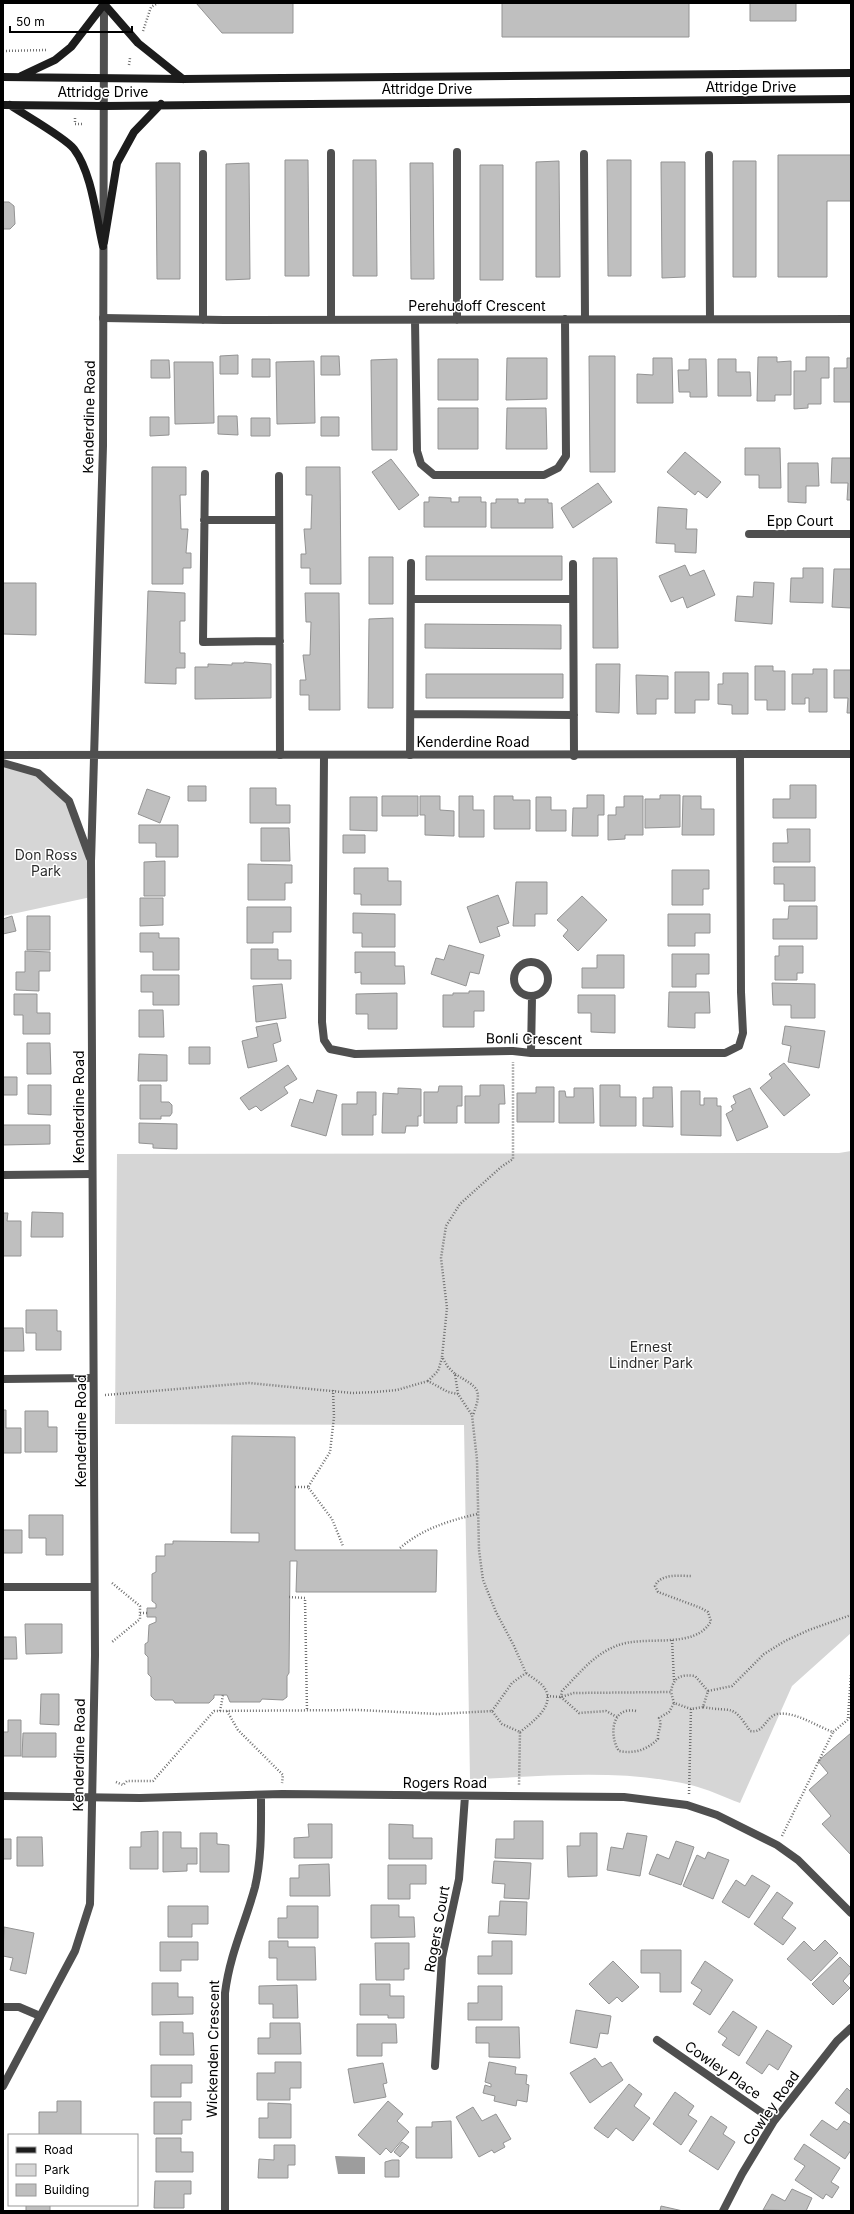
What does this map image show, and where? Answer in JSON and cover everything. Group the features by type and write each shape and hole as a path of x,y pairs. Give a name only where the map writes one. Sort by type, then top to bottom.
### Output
{"main road":[{"path":"18,77 55,60 70,47 104,4 138,43 183,79"},
{"name":"Attridge Drive","path":"3,77 183,79 851,73"},
{"name":"Attridge Drive","path":"6,105 105,106 161,104 851,99"},
{"path":"103,246 117,163 134,132 161,104"},
{"path":"6,105 73,148 84,170 92,197 103,246"}],"street":[{"name":"Kenderdine Road","path":"3,2086 74,1951 90,1904 95,1655 91,862 95,666 103,446 105,106 104,4"},
{"path":"457,152 457,320"},
{"path":"331,153 331,320"},
{"path":"203,320 204,154"},
{"path":"584,154 585,319"},
{"path":"709,154 710,319"},
{"name":"Perehudoff Crescent","path":"103,318 203,320 851,319"},
{"path":"415,320 417,451 421,464 434,475 528,475 544,474 558,468 566,456 565,319"},
{"path":"205,474 203,642 280,641"},
{"path":"279,476 280,755"},
{"path":"204,520 279,520"},
{"name":"Epp Court","path":"749,534 851,534"},
{"path":"410,755 411,562"},
{"path":"573,564 574,756"},
{"path":"411,599 573,599"},
{"path":"411,714 574,715"},
{"name":"Bonli Crescent","path":"324,756 322,1022 324,1040 330,1049 355,1054 514,1051 531,1053 725,1053 739,1046 743,1033 741,984 740,754"},
{"name":"Kenderdine Road","path":"94,756 574,756 851,754"},
{"path":"3,755 94,756"},
{"path":"3,763 38,773 69,801 91,862"},
{"path":"531,962 542,965 547,973 547,985 540,994 532,997 524,995 518,988 514,978 517,969 522,964 531,962"},
{"path":"531,1053 532,997"},
{"path":"3,1175 92,1174"},
{"path":"3,1379 93,1378"},
{"path":"3,1587 94,1587"},
{"name":"Rogers Road","path":"3,1796 261,1796 282,1794 624,1797 687,1805 723,1818 777,1845 798,1860 851,1913"},
{"name":"Wickenden Crescent","path":"225,2211 225,1993 228,1968 254,1887 259,1865 261,1843 261,1796"},
{"name":"Rogers Court","path":"435,2066 442,1958 459,1879 465,1796"},
{"path":"3,2007 19,2007 40,2016"},
{"name":"Cowley Road","path":"723,2211 742,2174 774,2121 837,2041 851,2028"},
{"name":"Cowley Place","path":"657,2040 774,2121"}],"path":[{"path":"142,33 151,7 158,3"},
{"path":"3,51 50,49"},
{"path":"129,65 130,58"},
{"path":"72,128 74,124 74,117"},
{"path":"74,124 82,124"},
{"path":"94,1396 249,1383 375,1392 397,1390 428,1381 438,1371 442,1357 447,1308 441,1258 446,1226 460,1204 502,1167 513,1160 514,1051"},
{"path":"442,1357 448,1367 455,1374 472,1384 478,1392 480,1399 472,1415"},
{"path":"455,1374 458,1394 472,1415 477,1460 477,1514 479,1550 483,1580 496,1612 526,1673 545,1688 547,1696 544,1709 520,1732 520,1781"},
{"path":"428,1381 448,1392 458,1394"},
{"path":"308,1487 330,1452 334,1417 333,1390"},
{"path":"295,1487 308,1487"},
{"path":"308,1487 332,1519 343,1546"},
{"path":"400,1548 414,1536 452,1520 477,1514"},
{"path":"561,1697 562,1691 602,1652 618,1645 635,1641 682,1639 707,1629 711,1621 708,1612 658,1592 655,1586 657,1580 663,1577 692,1576"},
{"path":"112,1583 140,1606 140,1619 112,1642"},
{"path":"289,1597 305,1598 307,1711"},
{"path":"140,1613 147,1613"},
{"path":"708,1691 732,1686 764,1654 786,1641 809,1630 851,1615"},
{"path":"636,1711 624,1712 617,1717 613,1724 614,1739 619,1751 626,1752 646,1749 658,1739 657,1734 662,1723 659,1718 668,1712 674,1703 671,1692 674,1680 672,1640"},
{"path":"492,1711 512,1683 526,1673"},
{"path":"784,1833 833,1732 849,1717 851,1674"},
{"path":"674,1680 680,1675 695,1676 708,1691"},
{"path":"703,1707 708,1691"},
{"path":"547,1696 561,1697 574,1693 671,1692"},
{"path":"220,1711 223,1695"},
{"path":"561,1697 579,1713 606,1711 617,1717"},
{"path":"674,1703 691,1709 703,1707 732,1710 742,1717 750,1731 761,1730 767,1720 776,1714 789,1714 833,1732"},
{"path":"690,1791 691,1709"},
{"path":"116,1782 123,1785 127,1781 153,1781 214,1711 388,1711 438,1714 492,1711"},
{"path":"228,1711 238,1730 283,1775 282,1794"},
{"path":"492,1711 502,1724 520,1732"}],"green space":[{"name":"Don Ross Park","path":"3,763 38,773 69,801 91,862 91,897 3,916"},
{"name":"Ernest Lindner Park","path":"851,1151 851,1633 792,1686 740,1803 691,1785 636,1777 580,1775 470,1779 464,1425 115,1424 117,1154 839,1153"}],"shaded area":[{"path":"335,2156 365,2157 365,2174 338,2174"}],"building":[{"path":"196,3 293,3 293,33 222,33"},
{"path":"502,3 689,3 689,37 502,37"},
{"path":"750,3 796,3 796,21 750,21"},
{"path":"778,155 851,155 851,201 827,201 827,277 778,277"},
{"path":"285,160 308,160 309,276 285,276"},
{"path":"353,160 376,160 377,276 353,276"},
{"path":"607,160 631,160 631,276 608,276"},
{"path":"559,161 560,277 536,277 536,162"},
{"path":"733,161 756,161 756,277 733,277"},
{"path":"661,162 685,162 685,277 662,278"},
{"path":"156,163 180,163 180,279 157,279"},
{"path":"249,163 250,279 226,280 226,164"},
{"path":"410,163 433,163 434,279 411,279"},
{"path":"480,165 503,165 503,280 480,280"},
{"path":"3,202 9,202 14,206 15,224 10,229 3,229"},
{"path":"238,355 238,374 220,374 220,356"},
{"path":"321,356 339,356 340,375 321,375"},
{"path":"589,356 615,356 615,472 590,472"},
{"path":"758,357 777,357 777,362 791,361 791,395 775,395 775,401 757,401"},
{"path":"806,357 829,357 829,378 821,378 821,404 808,404 808,408 794,409 794,371 806,371"},
{"path":"507,358 547,358 547,399 506,400"},
{"path":"653,358 672,358 673,403 637,403 637,374 653,375"},
{"path":"847,358 851,358 851,402 834,402 834,368 847,368"},
{"path":"252,359 270,359 270,377 252,377"},
{"path":"397,359 397,450 372,450 371,360"},
{"path":"438,359 478,359 478,400 438,400"},
{"path":"689,359 706,359 707,397 690,397 690,392 679,392 678,370 689,370"},
{"path":"718,359 736,359 736,372 750,372 751,396 718,396"},
{"path":"151,360 169,360 170,378 151,378"},
{"path":"314,361 315,423 277,424 276,362"},
{"path":"174,362 213,362 214,423 175,424"},
{"path":"438,408 478,408 478,449 438,449"},
{"path":"507,408 546,408 547,449 506,449"},
{"path":"218,416 237,416 238,435 218,434"},
{"path":"150,417 169,417 169,435 150,436"},
{"path":"321,417 339,417 339,436 321,436"},
{"path":"251,418 270,418 270,436 251,436"},
{"path":"745,448 780,448 781,488 759,488 759,475 745,475"},
{"path":"685,452 721,482 707,498 698,491 695,495 667,472"},
{"path":"832,458 851,458 851,500 847,500 848,483 831,483"},
{"path":"391,459 419,495 399,510 372,472"},
{"path":"788,463 818,463 819,486 806,486 806,503 788,502"},
{"path":"152,467 186,467 186,495 180,495 181,529 188,529 186,553 191,553 191,568 183,568 183,584 152,584"},
{"path":"306,467 340,467 341,584 310,584 310,568 301,568 301,554 306,554 304,529 311,529 312,495 306,495"},
{"path":"598,483 612,502 573,528 561,508"},
{"path":"429,497 451,498 451,502 459,502 459,497 481,497 481,502 486,502 486,527 424,527 424,502 429,502"},
{"path":"496,499 518,499 518,503 525,503 525,499 548,499 548,503 552,503 553,528 491,528 491,503 496,503"},
{"path":"658,507 687,509 686,529 697,529 696,553 675,552 675,544 656,543"},
{"path":"426,556 562,556 562,580 426,580"},
{"path":"369,557 393,557 393,604 369,604"},
{"path":"593,558 617,558 618,648 593,648"},
{"path":"685,565 690,576 704,570 715,595 687,608 683,597 671,602 659,576"},
{"path":"803,568 823,568 823,603 790,602 791,578 803,578"},
{"path":"834,569 851,569 851,608 832,607"},
{"path":"754,582 774,583 772,624 735,621 737,596 753,597"},
{"path":"3,583 36,583 36,635 3,634"},
{"path":"148,591 185,593 185,621 180,621 180,653 185,653 185,668 176,668 176,684 145,683"},
{"path":"305,593 339,593 340,710 309,710 309,695 300,695 300,680 306,680 303,655 310,655 311,622 306,622"},
{"path":"393,618 393,708 368,708 369,619"},
{"path":"425,624 561,625 561,649 425,648"},
{"path":"244,662 271,664 271,698 195,699 195,667 208,667 208,664 232,665 232,663"},
{"path":"596,664 620,664 619,713 596,712"},
{"path":"755,666 773,666 773,671 785,671 785,710 767,710 767,700 755,700"},
{"path":"813,669 827,669 827,712 809,712 809,698 805,698 805,704 792,704 792,674 813,674"},
{"path":"834,670 851,670 851,713 847,713 848,698 834,698"},
{"path":"675,672 709,672 709,700 695,700 695,713 675,713"},
{"path":"723,673 748,673 748,714 732,714 732,705 718,704 718,684 723,684"},
{"path":"426,674 563,674 563,698 426,698"},
{"path":"636,675 668,676 668,699 656,699 656,714 637,714"},
{"path":"790,785 816,785 816,818 773,818 773,799 790,799"},
{"path":"188,786 206,786 206,801 188,801"},
{"path":"250,788 276,788 276,805 290,805 290,823 250,823"},
{"path":"147,789 170,797 160,823 138,814"},
{"path":"587,795 604,795 604,815 598,815 598,836 572,836 573,808 587,808"},
{"path":"660,795 680,795 680,827 645,828 645,799 660,799"},
{"path":"382,796 418,796 418,816 382,816"},
{"path":"420,796 440,796 440,810 454,811 454,836 425,835 425,815 420,815"},
{"path":"459,796 473,796 473,810 484,810 484,837 459,837"},
{"path":"494,796 513,796 513,800 530,800 530,829 494,829"},
{"path":"624,796 643,796 643,835 625,835 625,839 608,840 608,815 616,815 616,807 624,807"},
{"path":"683,796 701,796 701,809 714,809 714,835 682,835"},
{"path":"350,797 377,797 377,831 350,830"},
{"path":"536,797 551,797 551,810 566,810 566,831 536,831"},
{"path":"139,825 178,825 178,857 156,857 156,843 139,843"},
{"path":"261,828 289,828 290,861 261,861"},
{"path":"787,829 810,829 810,862 773,862 773,843 788,843"},
{"path":"343,835 365,835 365,853 343,853"},
{"path":"165,861 165,896 144,896 144,862"},
{"path":"248,864 292,865 292,883 285,883 285,900 248,900"},
{"path":"774,867 815,867 815,901 784,901 784,884 774,884"},
{"path":"354,868 388,868 388,881 401,881 401,905 361,905 361,894 354,894"},
{"path":"672,870 709,870 709,889 703,889 703,905 672,905"},
{"path":"516,882 547,882 547,914 535,914 535,926 513,926"},
{"path":"498,895 509,923 497,927 500,936 480,943 467,907"},
{"path":"582,896 607,920 578,951 563,936 568,930 557,920"},
{"path":"140,898 163,898 163,925 140,926"},
{"path":"789,906 817,906 817,939 773,939 773,919 788,919"},
{"path":"247,907 291,907 291,932 273,932 273,943 247,943"},
{"path":"353,913 395,914 395,947 362,947 362,933 353,933"},
{"path":"668,914 710,914 710,933 695,933 695,946 668,946"},
{"path":"12,916 16,931 3,934 3,919"},
{"path":"27,916 50,916 50,950 27,950"},
{"path":"140,933 159,933 159,938 179,938 179,970 153,970 153,952 140,952"},
{"path":"449,945 484,955 479,974 470,972 466,986 431,974 436,958 444,960"},
{"path":"779,946 803,946 803,973 797,973 797,980 775,980 775,956 779,956"},
{"path":"251,949 278,949 278,960 291,960 291,979 251,979"},
{"path":"25,951 50,952 50,971 39,971 39,991 16,990 16,972 25,972"},
{"path":"355,952 395,952 395,966 404,966 405,984 361,984 361,972 355,973"},
{"path":"672,954 709,954 709,974 696,974 696,987 672,987"},
{"path":"597,955 624,955 624,988 582,988 582,968 597,968"},
{"path":"141,975 179,975 179,1005 153,1005 153,992 141,992"},
{"path":"772,983 815,984 815,1018 791,1018 791,1005 773,1005"},
{"path":"282,984 286,1018 256,1022 253,986"},
{"path":"469,991 484,991 484,1011 474,1011 474,1027 443,1027 443,995 453,995 453,993 469,993"},
{"path":"669,992 709,992 710,1013 695,1013 695,1028 668,1027"},
{"path":"397,993 397,1029 368,1029 368,1014 356,1014 356,994"},
{"path":"14,994 37,994 37,1013 50,1013 50,1034 23,1034 23,1015 14,1015"},
{"path":"578,995 615,995 615,1033 591,1032 591,1013 578,1013"},
{"path":"139,1010 163,1010 164,1037 139,1037"},
{"path":"277,1023 281,1041 273,1044 277,1061 248,1068 242,1041 258,1037 256,1027"},
{"path":"785,1026 825,1031 819,1068 788,1062 791,1046 782,1044"},
{"path":"27,1043 50,1043 51,1074 27,1074"},
{"path":"189,1047 210,1047 210,1064 189,1064"},
{"path":"139,1054 167,1055 167,1081 138,1081"},
{"path":"784,1063 810,1095 784,1116 760,1088 772,1078 769,1074"},
{"path":"288,1065 297,1079 284,1087 288,1093 261,1111 256,1106 249,1110 240,1098"},
{"path":"3,1077 17,1077 17,1095 3,1095"},
{"path":"28,1085 51,1085 51,1115 28,1114"},
{"path":"140,1085 161,1085 161,1102 169,1102 172,1105 172,1113 170,1116 161,1116 161,1119 140,1119"},
{"path":"480,1085 504,1085 505,1104 499,1104 499,1123 465,1123 465,1096 480,1096"},
{"path":"600,1085 620,1085 620,1097 636,1097 636,1126 600,1126"},
{"path":"439,1086 462,1086 462,1106 457,1106 457,1123 424,1123 424,1092 438,1092"},
{"path":"536,1087 554,1087 554,1122 517,1122 517,1093 536,1093"},
{"path":"653,1087 672,1087 673,1127 643,1126 643,1098 653,1098"},
{"path":"398,1088 421,1089 421,1116 418,1116 418,1126 406,1126 405,1133 382,1133 383,1093 398,1094"},
{"path":"574,1088 593,1088 594,1123 559,1123 559,1091 565,1091 566,1097 574,1097"},
{"path":"750,1088 768,1127 737,1141 726,1114 733,1110 731,1106 736,1103 733,1096"},
{"path":"317,1090 337,1095 326,1136 291,1126 300,1099 313,1103"},
{"path":"681,1091 700,1091 700,1105 704,1105 704,1098 717,1098 717,1106 721,1106 721,1136 681,1135"},
{"path":"357,1092 376,1092 376,1115 373,1115 373,1135 342,1135 342,1104 357,1104"},
{"path":"139,1123 177,1124 177,1149 153,1148 153,1144 139,1143"},
{"path":"3,1125 50,1125 50,1144 3,1145"},
{"path":"32,1212 63,1213 63,1237 31,1237"},
{"path":"3,1213 8,1213 7,1221 21,1221 21,1256 3,1256"},
{"path":"26,1310 57,1310 57,1331 61,1331 61,1350 36,1350 36,1333 26,1333"},
{"path":"3,1328 23,1328 24,1351 3,1351"},
{"path":"3,1410 6,1410 6,1428 21,1428 21,1453 3,1453"},
{"path":"25,1411 48,1411 48,1427 57,1427 57,1452 25,1452"},
{"path":"232,1436 295,1437 295,1550 437,1550 436,1592 296,1592 297,1561 290,1561 289,1673 287,1676 287,1697 283,1700 262,1699 260,1702 230,1702 227,1695 214,1695 214,1698 209,1703 175,1703 173,1700 155,1700 151,1696 151,1677 148,1674 148,1657 145,1654 145,1644 148,1642 149,1625 156,1622 156,1617 147,1617 147,1608 156,1608 156,1604 152,1601 152,1574 156,1572 156,1556 165,1556 165,1544 173,1544 173,1541 259,1542 259,1533 231,1533"},
{"path":"29,1515 63,1515 63,1555 46,1555 46,1538 29,1538"},
{"path":"3,1530 22,1530 22,1553 3,1553"},
{"path":"25,1624 62,1624 62,1653 26,1654"},
{"path":"3,1637 16,1637 17,1659 3,1659"},
{"path":"41,1694 59,1694 59,1725 40,1724"},
{"path":"8,1720 21,1720 21,1756 3,1756 3,1732 8,1732"},
{"path":"23,1733 56,1733 56,1757 22,1757"},
{"path":"851,1733 851,1855 822,1824 831,1816 809,1790 828,1773 818,1761"},
{"path":"514,1821 543,1821 543,1859 495,1858 496,1839 514,1839"},
{"path":"308,1824 332,1824 332,1858 294,1858 294,1838 309,1837"},
{"path":"389,1824 413,1825 413,1838 432,1838 432,1859 389,1859"},
{"path":"158,1831 158,1869 130,1869 130,1847 141,1847 141,1832"},
{"path":"163,1832 181,1832 181,1848 197,1848 197,1864 187,1864 187,1871 163,1872"},
{"path":"200,1833 217,1833 217,1844 229,1845 229,1872 200,1872"},
{"path":"580,1833 597,1833 597,1876 568,1877 567,1846 580,1846"},
{"path":"627,1833 647,1836 640,1876 607,1870 611,1847 623,1849"},
{"path":"17,1837 42,1837 43,1866 17,1866"},
{"path":"3,1839 11,1839 11,1859 3,1859"},
{"path":"676,1841 694,1847 681,1885 649,1874 657,1854 669,1859"},
{"path":"708,1852 729,1860 713,1899 683,1886 697,1855 705,1859"},
{"path":"494,1861 531,1863 529,1899 504,1898 505,1884 492,1883"},
{"path":"329,1864 330,1896 290,1896 290,1878 299,1878 299,1865"},
{"path":"388,1865 426,1865 426,1884 410,1884 410,1899 388,1899"},
{"path":"752,1875 770,1886 749,1918 722,1902 736,1880 745,1886"},
{"path":"777,1892 793,1903 782,1918 796,1928 783,1945 754,1924"},
{"path":"500,1901 527,1902 526,1935 488,1933 489,1916 499,1916"},
{"path":"371,1905 399,1905 399,1917 414,1917 415,1937 371,1938"},
{"path":"168,1906 208,1906 208,1924 192,1924 192,1937 168,1937"},
{"path":"287,1906 318,1906 318,1938 278,1938 278,1918 287,1918"},
{"path":"4,1927 34,1933 26,1974 10,1970 13,1958 3,1956"},
{"path":"825,1940 838,1953 811,1981 787,1959 804,1941 814,1951"},
{"path":"269,1941 288,1941 288,1947 315,1947 316,1980 277,1980 277,1958 269,1958"},
{"path":"492,1941 512,1941 512,1974 478,1974 478,1956 492,1956"},
{"path":"160,1942 198,1942 198,1960 181,1960 181,1971 160,1971"},
{"path":"375,1943 409,1943 409,1969 404,1969 404,1980 376,1980"},
{"path":"641,1950 681,1950 681,1992 660,1992 660,1973 641,1973"},
{"path":"840,1957 851,1968 851,1972 843,1981 850,1988 833,2005 812,1984"},
{"path":"613,1961 639,1987 622,2002 617,1997 609,2004 589,1984"},
{"path":"705,1961 733,1980 710,2015 693,2004 702,1990 691,1983"},
{"path":"152,1983 178,1983 178,1997 193,1997 193,2014 152,2015"},
{"path":"360,1984 390,1984 390,1996 404,1996 404,2018 388,2018 388,2015 360,2015"},
{"path":"297,1985 298,2018 273,2018 273,2004 259,2004 259,1986"},
{"path":"478,1986 502,1986 502,2020 468,2020 468,2003 478,2003"},
{"path":"576,2010 611,2016 608,2034 600,2033 597,2048 570,2043"},
{"path":"733,2011 757,2027 739,2056 722,2045 727,2038 718,2032"},
{"path":"160,2022 183,2022 183,2033 193,2033 194,2055 160,2055"},
{"path":"270,2023 300,2023 301,2054 258,2054 258,2038 270,2038"},
{"path":"357,2024 396,2024 397,2043 382,2043 382,2056 357,2056"},
{"path":"476,2027 519,2027 520,2058 489,2057 489,2043 476,2043"},
{"path":"767,2030 792,2046 778,2070 769,2064 762,2074 746,2063"},
{"path":"595,2058 602,2067 611,2062 623,2080 590,2103 570,2073"},
{"path":"275,2062 301,2062 301,2088 290,2088 290,2100 257,2100 257,2073 275,2073"},
{"path":"489,2062 516,2067 515,2074 527,2075 526,2084 529,2085 527,2102 517,2100 516,2106 494,2101 495,2096 483,2093 485,2085 491,2087 491,2084 485,2082"},
{"path":"383,2063 387,2083 383,2084 386,2097 354,2103 348,2069"},
{"path":"151,2065 192,2065 192,2083 181,2083 181,2097 151,2097"},
{"path":"629,2084 642,2094 634,2106 650,2118 633,2141 616,2128 608,2138 594,2128"},
{"path":"847,2088 851,2092 851,2115 835,2103"},
{"path":"675,2092 694,2106 688,2115 697,2121 681,2145 653,2124"},
{"path":"57,2101 81,2101 81,2134 39,2134 39,2112 57,2112"},
{"path":"388,2101 403,2114 397,2121 409,2132 391,2153 386,2148 380,2155 358,2135"},
{"path":"154,2102 191,2102 191,2120 182,2120 182,2134 154,2134"},
{"path":"268,2103 291,2104 291,2138 259,2138 259,2118 268,2118"},
{"path":"473,2107 482,2121 496,2114 511,2139 503,2143 505,2147 494,2153 492,2150 479,2157 456,2117"},
{"path":"711,2116 727,2127 723,2134 735,2142 718,2170 689,2151"},
{"path":"822,2120 837,2130 844,2121 851,2125 851,2150 845,2159 810,2135"},
{"path":"451,2121 452,2158 416,2158 416,2127 432,2127 432,2122"},
{"path":"156,2138 181,2138 181,2152 193,2152 193,2172 156,2172"},
{"path":"402,2142 409,2147 400,2157 394,2152"},
{"path":"804,2144 840,2168 831,2182 839,2187 832,2198 826,2194 823,2199 795,2180 805,2166 794,2159"},
{"path":"274,2145 295,2145 295,2165 288,2165 288,2178 258,2178 259,2159 274,2160"},
{"path":"399,2160 399,2177 385,2177 385,2162"},
{"path":"155,2181 191,2181 191,2194 184,2194 184,2208 154,2208"},
{"path":"792,2189 812,2198 806,2211 763,2210 772,2194 785,2201"},
{"path":"26,2206 50,2206 50,2211 26,2211"},
{"path":"661,2206 683,2211 660,2211"}]}
